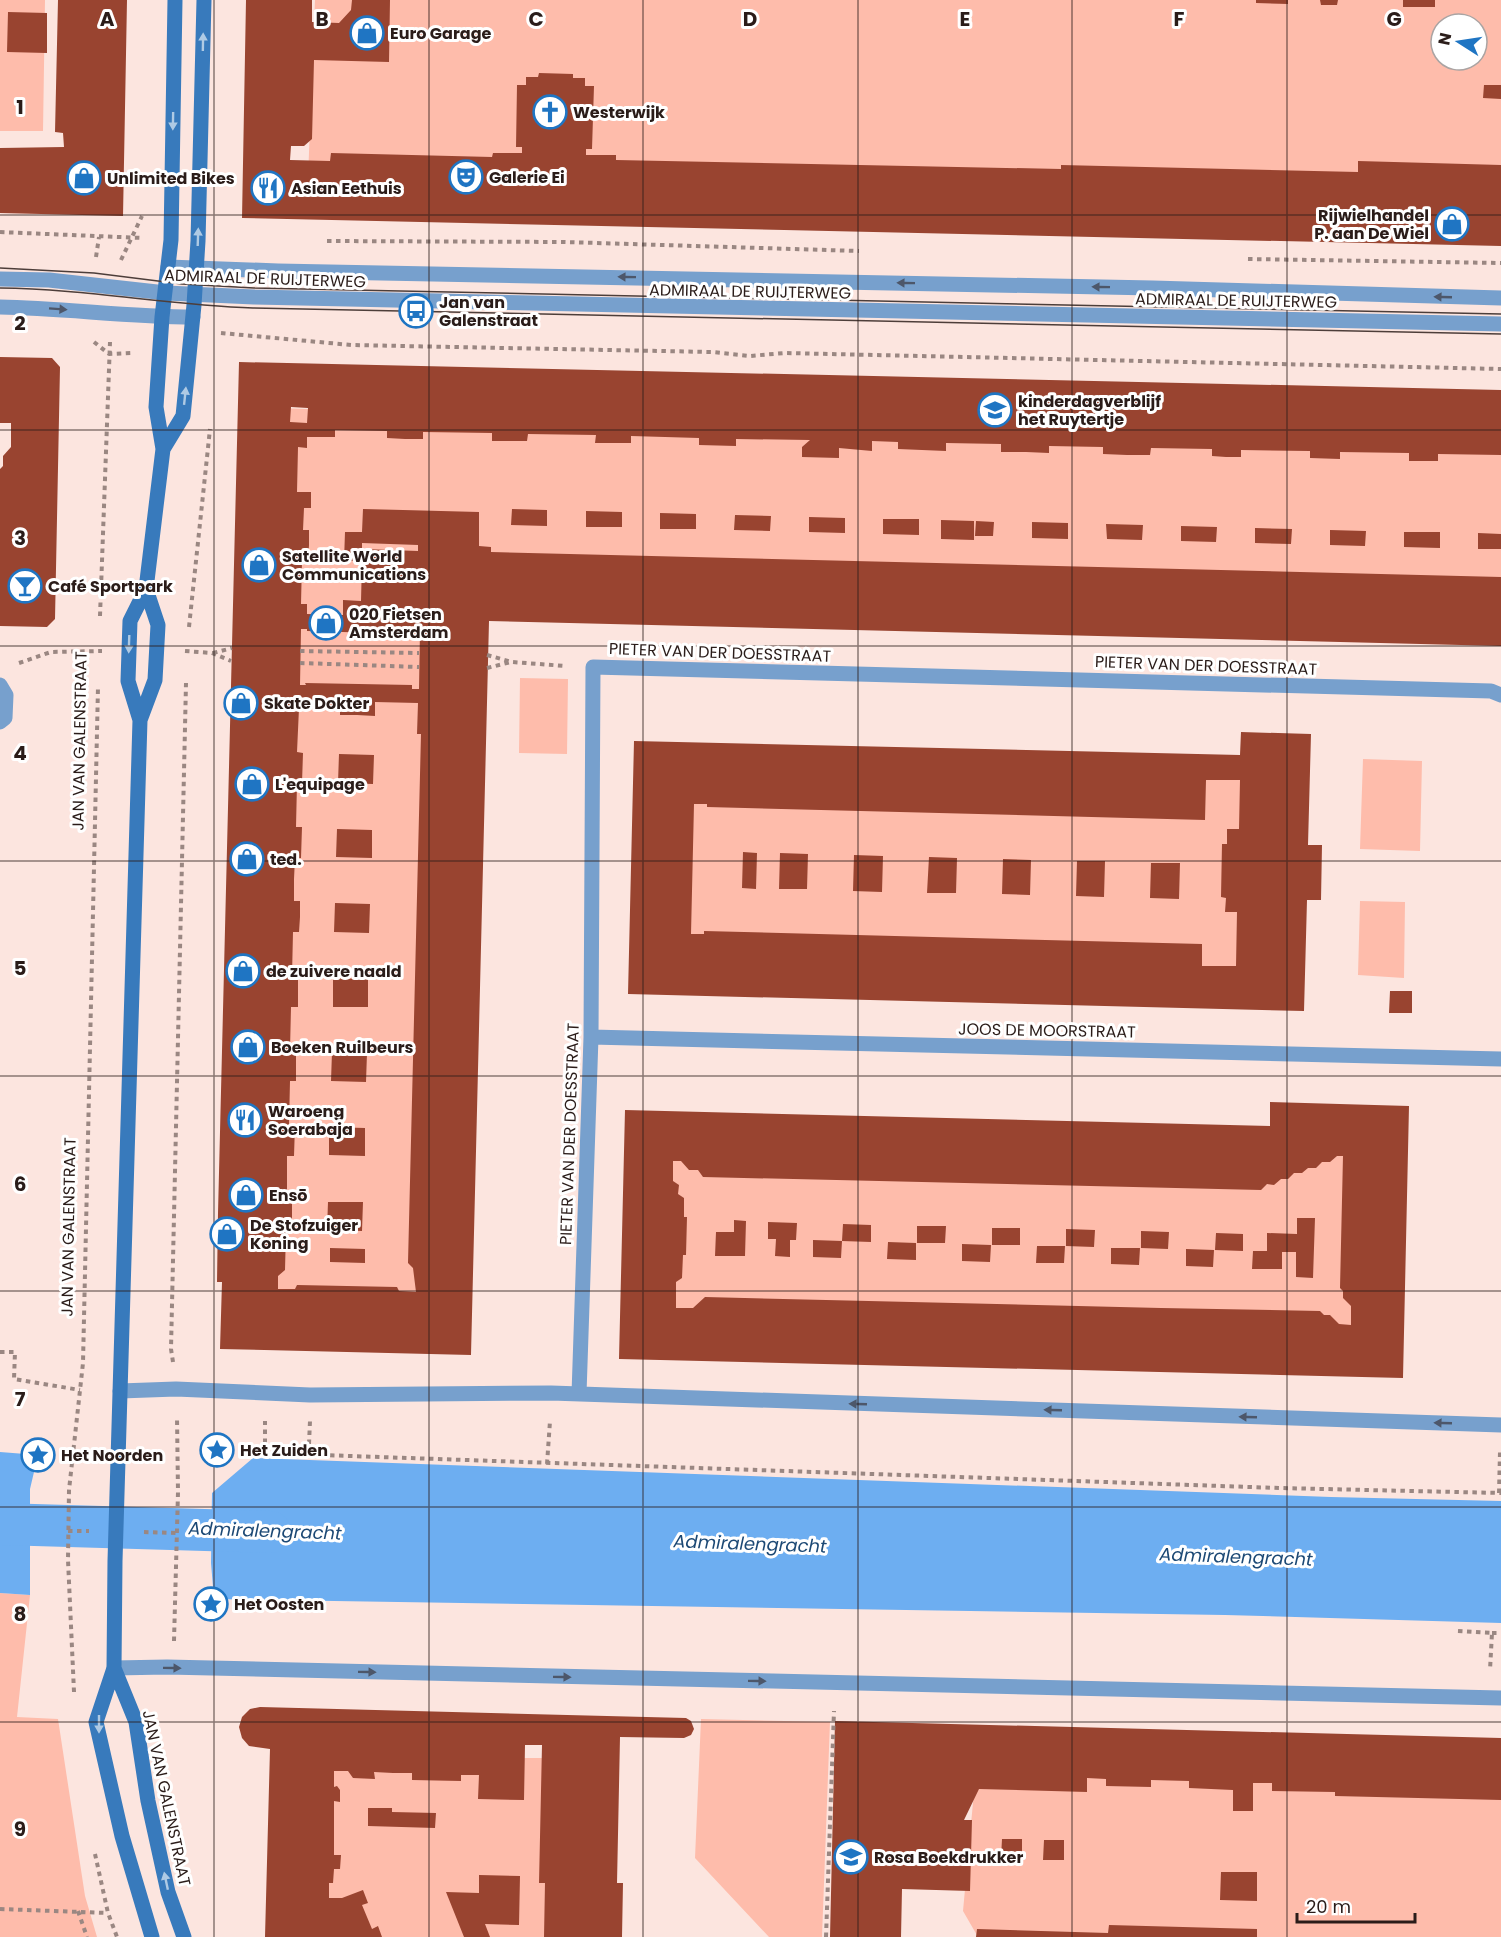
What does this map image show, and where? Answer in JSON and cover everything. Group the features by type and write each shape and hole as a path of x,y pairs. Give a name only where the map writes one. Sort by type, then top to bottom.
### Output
{"main road":[{"name":"JAN VAN GALENSTRAAT","path":"152,1937 122,1836 96,1722 114,1668 115,1561 140,720 128,681 130,621 146,589 163,449 156,407 162,317 171,240 175,0"},
{"name":"JAN VAN GALENSTRAAT","path":"163,449 183,416 193,317 204,0"},
{"name":"JAN VAN GALENSTRAAT","path":"140,720 155,680 159,625 146,589"},
{"name":"JAN VAN GALENSTRAAT","path":"114,1668 136,1722 148,1801 168,1892 184,1937"}],"street":[{"name":"ADMIRAAL DE RUIJTERWEG","path":"168,267 1501,298"},
{"name":"ADMIRAAL DE RUIJTERWEG","path":"0,279 49,280 166,293 222,296 1501,324"},
{"path":"0,307 193,317"},
{"name":"PIETER VAN DER DOESSTRAAT","path":"579,1394 591,1037 593,667 1491,691 1501,695"},
{"path":"0,685 6,695 5,718 0,722"},
{"name":"JOOS DE MOORSTRAAT","path":"591,1037 1501,1059"},
{"path":"120,1391 176,1389 310,1395 551,1393 1501,1425"},
{"path":"114,1668 167,1667 1495,1698"}],"path":[{"path":"117,287 121,256 142,214"},
{"path":"0,232 171,240"},
{"path":"189,354 217,358 222,296"},
{"path":"100,627 109,354 113,312"},
{"path":"220,333 351,345 712,352 750,356 785,353 1501,369"},
{"path":"86,335 109,354 160,352"},
{"path":"189,628 210,423"},
{"name":"JAN VAN GALENSTRAAT","path":"99,639 99,663"},
{"path":"212,653 232,648"},
{"path":"10,664 21,663 51,652 99,651"},
{"path":"186,662 186,651 212,653 231,661"},
{"path":"300,651 419,653"},
{"path":"487,655 512,662 593,667"},
{"path":"487,668 512,662"},
{"path":"300,663 418,667"},
{"path":"167,1667 175,1630 178,1492 176,1389 171,1338 186,674"},
{"name":"JAN VAN GALENSTRAAT","path":"73,1673 68,1560 69,1490 81,1390 84,1315 98,686"},
{"path":"0,1352 15,1352 14,1379 81,1390"},
{"path":"547,1464 551,1393"},
{"path":"265,1443 266,1415"},
{"path":"309,1444 310,1415"},
{"path":"321,1455 1279,1488 1500,1493 1501,1446"},
{"path":"1458,1631 1501,1633"},
{"path":"1492,1633 1495,1698"},
{"path":"826,1937 834,1683"},
{"path":"0,1909 108,1913"},
{"path":"78,1911 87,1937"}],"shaded area":[{"path":"0,0 45,0 43,131 0,131"},
{"path":"315,0 1501,0 1501,189 308,178"},
{"path":"276,408 1501,445 1501,590 445,567 433,1304 260,1301"},
{"path":"520,678 568,679 567,754 519,753"},
{"path":"1363,759 1422,761 1420,851 1360,849"},
{"path":"1199,772 1246,775 1243,975 681,937 683,802"},
{"path":"1360,901 1405,902 1404,978 1358,975"},
{"path":"1343,1137 1357,1333 662,1314 664,1152"},
{"path":"0,1593 30,1595 17,1717 58,1719 85,1896 97,1937 0,1937"},
{"path":"701,1719 830,1722 822,1937 769,1937 695,1858"},
{"path":"326,1758 561,1758 582,1937 316,1937"},
{"path":"976,1770 1501,1787 1501,1937 978,1937 963,1911"}],"water":[{"path":"0,1452 38,1455 30,1489 30,1595 0,1593"},
{"path":"253,1458 1331,1497 1501,1501 1501,1623 1225,1615 214,1599 211,1563 212,1493"}],"building":[{"path":"58,0 127,0 123,216 0,213 0,148 64,147 63,133 55,132"},
{"path":"246,0 312,0 312,22 339,23 351,10 352,0 390,0 389,62 314,60 312,139 304,146 291,146 290,160 330,161 331,153 492,157 493,153 522,153 522,147 516,147 517,85 526,85 526,77 538,77 539,73 573,74 573,78 585,78 585,86 594,86 592,149 586,149 586,155 616,155 616,160 1061,169 1061,165 1358,172 1358,161 1501,165 1501,246 242,218"},
{"path":"1256,0 1288,0 1288,4 1256,3"},
{"path":"1320,0 1338,0 1337,5 1321,5"},
{"path":"1403,0 1435,0 1435,7 1403,7"},
{"path":"8,12 47,13 47,53 7,52"},
{"path":"1484,85 1501,85 1501,99 1483,98"},
{"path":"0,357 52,358 60,367 55,619 47,627 0,626 0,469 3,466 3,456 11,447 11,423 0,423"},
{"path":"239,362 1501,390 1501,455 1438,454 1438,461 1409,461 1409,453 1340,452 1340,459 1310,458 1310,451 1241,450 1241,457 1226,457 1212,456 1212,449 1151,448 1150,455 1127,455 1103,454 1103,447 1049,446 1049,453 1001,452 1001,444 946,443 946,451 898,449 898,442 872,441 872,451 839,448 839,458 802,457 802,447 810,440 736,439 736,446 699,445 699,438 631,436 631,443 595,443 596,435 528,434 527,441 492,441 492,433 423,432 423,439 405,439 387,438 387,431 335,430 335,437 307,437 307,448 298,447 297,492 311,492 311,508 304,508 303,530 309,530 308,561 302,561 301,604 307,604 307,614 343,615 343,600 361,601 362,561 344,561 345,532 362,532 363,509 479,512 479,546 491,547 491,552 1501,577 1501,646 489,621 471,1355 220,1349 222,1282 217,1282","holes":["291,407 308,408 307,423 290,422","362,543 418,545 418,551 362,549","301,629 413,634 413,630 420,630 419,689 412,689 412,685 305,683 306,685 300,685","304,700 340,701 340,715 375,716 375,702 418,703 417,734 421,734 408,1263 413,1268 416,1292 399,1291 397,1287 297,1285 295,1289 278,1289 278,1276 285,1270 286,1230 292,1230 292,1200 287,1200 287,1156 294,1156 295,1125 289,1125 290,1081 296,1081 296,1051 290,1050 291,1007 298,1007 298,976 292,976 293,932 299,932 300,917 300,901 294,901 294,879 295,858 301,858 302,827 296,827 297,783 302,783 303,753 297,752 299,708 305,709"]},
{"path":"512,509 547,510 547,526 511,525"},
{"path":"586,511 622,512 622,527 586,527"},
{"path":"660,513 696,514 696,529 660,529"},
{"path":"735,515 771,516 770,531 734,530"},
{"path":"809,517 845,518 845,533 809,532"},
{"path":"883,519 919,519 919,535 883,534"},
{"path":"941,520 974,521 974,540 941,539"},
{"path":"976,521 994,522 993,536 975,536"},
{"path":"1032,522 1068,523 1068,539 1032,538"},
{"path":"1106,524 1143,525 1142,540 1107,539"},
{"path":"1181,526 1217,527 1216,542 1181,541"},
{"path":"1255,528 1292,529 1291,544 1255,543"},
{"path":"1330,530 1366,531 1365,546 1330,545"},
{"path":"1404,532 1440,532 1440,548 1404,547"},
{"path":"1478,533 1501,534 1501,549 1478,549"},
{"path":"1241,732 1311,734 1308,845 1322,845 1321,900 1307,900 1304,1011 628,994 634,741 1240,755","holes":["1206,780 1240,780 1239,829 1227,829 1227,844 1222,844 1221,897 1226,898 1225,912 1237,912 1236,966 1202,966 1202,944 704,931 704,934 691,934 694,804 707,804 707,807 1205,820"]},
{"path":"339,754 374,755 373,784 338,783"},
{"path":"337,829 372,830 372,858 336,857"},
{"path":"743,852 757,853 756,889 742,888"},
{"path":"780,853 808,854 807,889 779,889"},
{"path":"854,855 883,856 882,892 853,891"},
{"path":"929,857 957,858 956,893 927,893"},
{"path":"1003,859 1031,860 1030,895 1002,894"},
{"path":"1077,861 1105,861 1104,897 1076,896"},
{"path":"1151,863 1180,863 1179,899 1150,898"},
{"path":"335,903 370,904 369,933 334,932"},
{"path":"333,978 368,979 368,1007 333,1007"},
{"path":"1390,991 1412,991 1412,1013 1389,1013"},
{"path":"332,1052 367,1053 366,1082 331,1081"},
{"path":"1270,1102 1409,1106 1403,1378 619,1359 625,1110 1270,1126","holes":["1337,1156 1343,1156 1340,1288 1343,1291 1343,1298 1351,1306 1351,1325 1339,1324 1330,1315 1324,1315 1320,1311 705,1297 693,1308 676,1308 676,1282 682,1278 683,1255 686,1255 687,1217 684,1217 684,1198 678,1194 679,1185 673,1181 673,1161 681,1161 689,1170 698,1170 703,1177 1261,1190 1267,1184 1274,1185 1281,1179 1288,1179 1294,1173 1302,1173 1308,1168 1316,1168 1322,1162 1330,1162"]},
{"path":"329,1127 365,1128 365,1156 329,1155"},
{"path":"328,1202 363,1202 362,1231 327,1230"},
{"path":"1297,1218 1315,1218 1313,1278 1296,1277 1296,1252 1282,1252 1282,1269 1252,1269 1253,1251 1267,1251 1267,1233 1297,1234"},
{"path":"734,1220 746,1221 745,1256 715,1256 716,1232 734,1232"},
{"path":"768,1222 797,1223 796,1240 790,1240 790,1257 775,1256 776,1239 768,1239"},
{"path":"843,1224 871,1225 871,1242 842,1241"},
{"path":"917,1226 946,1226 945,1243 917,1243"},
{"path":"992,1228 1020,1228 1020,1245 992,1245"},
{"path":"1066,1229 1095,1230 1094,1247 1066,1246"},
{"path":"1141,1231 1169,1232 1168,1249 1141,1248"},
{"path":"1216,1233 1243,1234 1243,1251 1215,1250"},
{"path":"813,1240 842,1241 841,1258 813,1257"},
{"path":"888,1242 916,1243 916,1260 887,1259"},
{"path":"962,1244 991,1245 990,1262 962,1261"},
{"path":"1037,1246 1065,1246 1064,1263 1036,1263"},
{"path":"330,1248 365,1249 365,1263 330,1262"},
{"path":"1111,1248 1140,1248 1139,1265 1111,1264"},
{"path":"1186,1249 1214,1250 1213,1267 1186,1266"},
{"path":"260,1707 686,1718 691,1721 694,1729 691,1735 684,1738 620,1737 617,1883 623,1883 622,1937 544,1937 545,1883 539,1883 542,1745 525,1745 524,1800 478,1799 479,1775 461,1775 461,1781 412,1780 412,1773 374,1772 375,1779 353,1778 348,1771 334,1771 334,1787 337,1786 340,1790 340,1802 334,1801 334,1855 341,1855 340,1869 334,1869 333,1883 329,1883 329,1898 342,1898 363,1890 368,1903 362,1905 372,1929 378,1926 382,1937 265,1937 270,1749 249,1746 242,1738 239,1727 242,1717 250,1709"},
{"path":"835,1721 1501,1738 1501,1800 1335,1796 1335,1792 1272,1791 1272,1783 1253,1783 1253,1811 1233,1811 1233,1790 1189,1788 1189,1781 1151,1780 1151,1787 1106,1786 1106,1779 1087,1778 1087,1792 979,1789 964,1820 972,1820 970,1891 902,1889 901,1937 830,1937"},
{"path":"368,1808 392,1808 392,1812 436,1813 435,1828 368,1826"},
{"path":"1002,1839 1022,1839 1022,1859 1001,1858"},
{"path":"1044,1840 1064,1840 1064,1860 1043,1860"},
{"path":"1221,1872 1257,1872 1257,1901 1220,1900"},
{"path":"479,1875 520,1876 519,1925 485,1924 490,1937 464,1937 446,1892 479,1893"},
{"path":"1109,1925 1257,1929 1257,1937 976,1937 977,1929 1108,1933"}],"waterway":[{"name":"Admiralengracht","path":"0,1524 270,1532"}],"tram line":[{"path":"0,268 94,273 182,284 254,288 1501,314"},
{"path":"0,288 63,291 253,308 1501,334"}],"place":[{"name":"Euro Garage","path":"367,33"},
{"name":"Westerwijk","path":"550,112"},
{"name":"Galerie Ei","path":"466,177"},
{"name":"Unlimited Bikes","path":"84,178"},
{"name":"Asian Eethuis","path":"268,188"},
{"name":"Rijwielhandel P. aan De Wiel","path":"1452,224"},
{"name":"Jan van Galenstraat","path":"416,311"},
{"name":"kinderdagverblijf het Ruytertje","path":"995,410"},
{"name":"Satellite World Communications","path":"259,565"},
{"name":"Café Sportpark","path":"25,586"},
{"name":"020 Fietsen Amsterdam","path":"326,623"},
{"name":"Skate Dokter","path":"241,703"},
{"name":"L'equipage","path":"252,784"},
{"name":"ted.","path":"247,859"},
{"name":"de zuivere naald","path":"243,971"},
{"name":"Boeken Ruilbeurs","path":"248,1047"},
{"name":"Waroeng Soerabaja","path":"245,1120"},
{"name":"Ensō","path":"246,1195"},
{"name":"De Stofzuiger Koning","path":"227,1234"},
{"name":"Het Zuiden","path":"217,1450"},
{"name":"Het Noorden","path":"38,1455"},
{"name":"Het Oosten","path":"211,1604"},
{"name":"Rosa Boekdrukker","path":"851,1857"}]}
